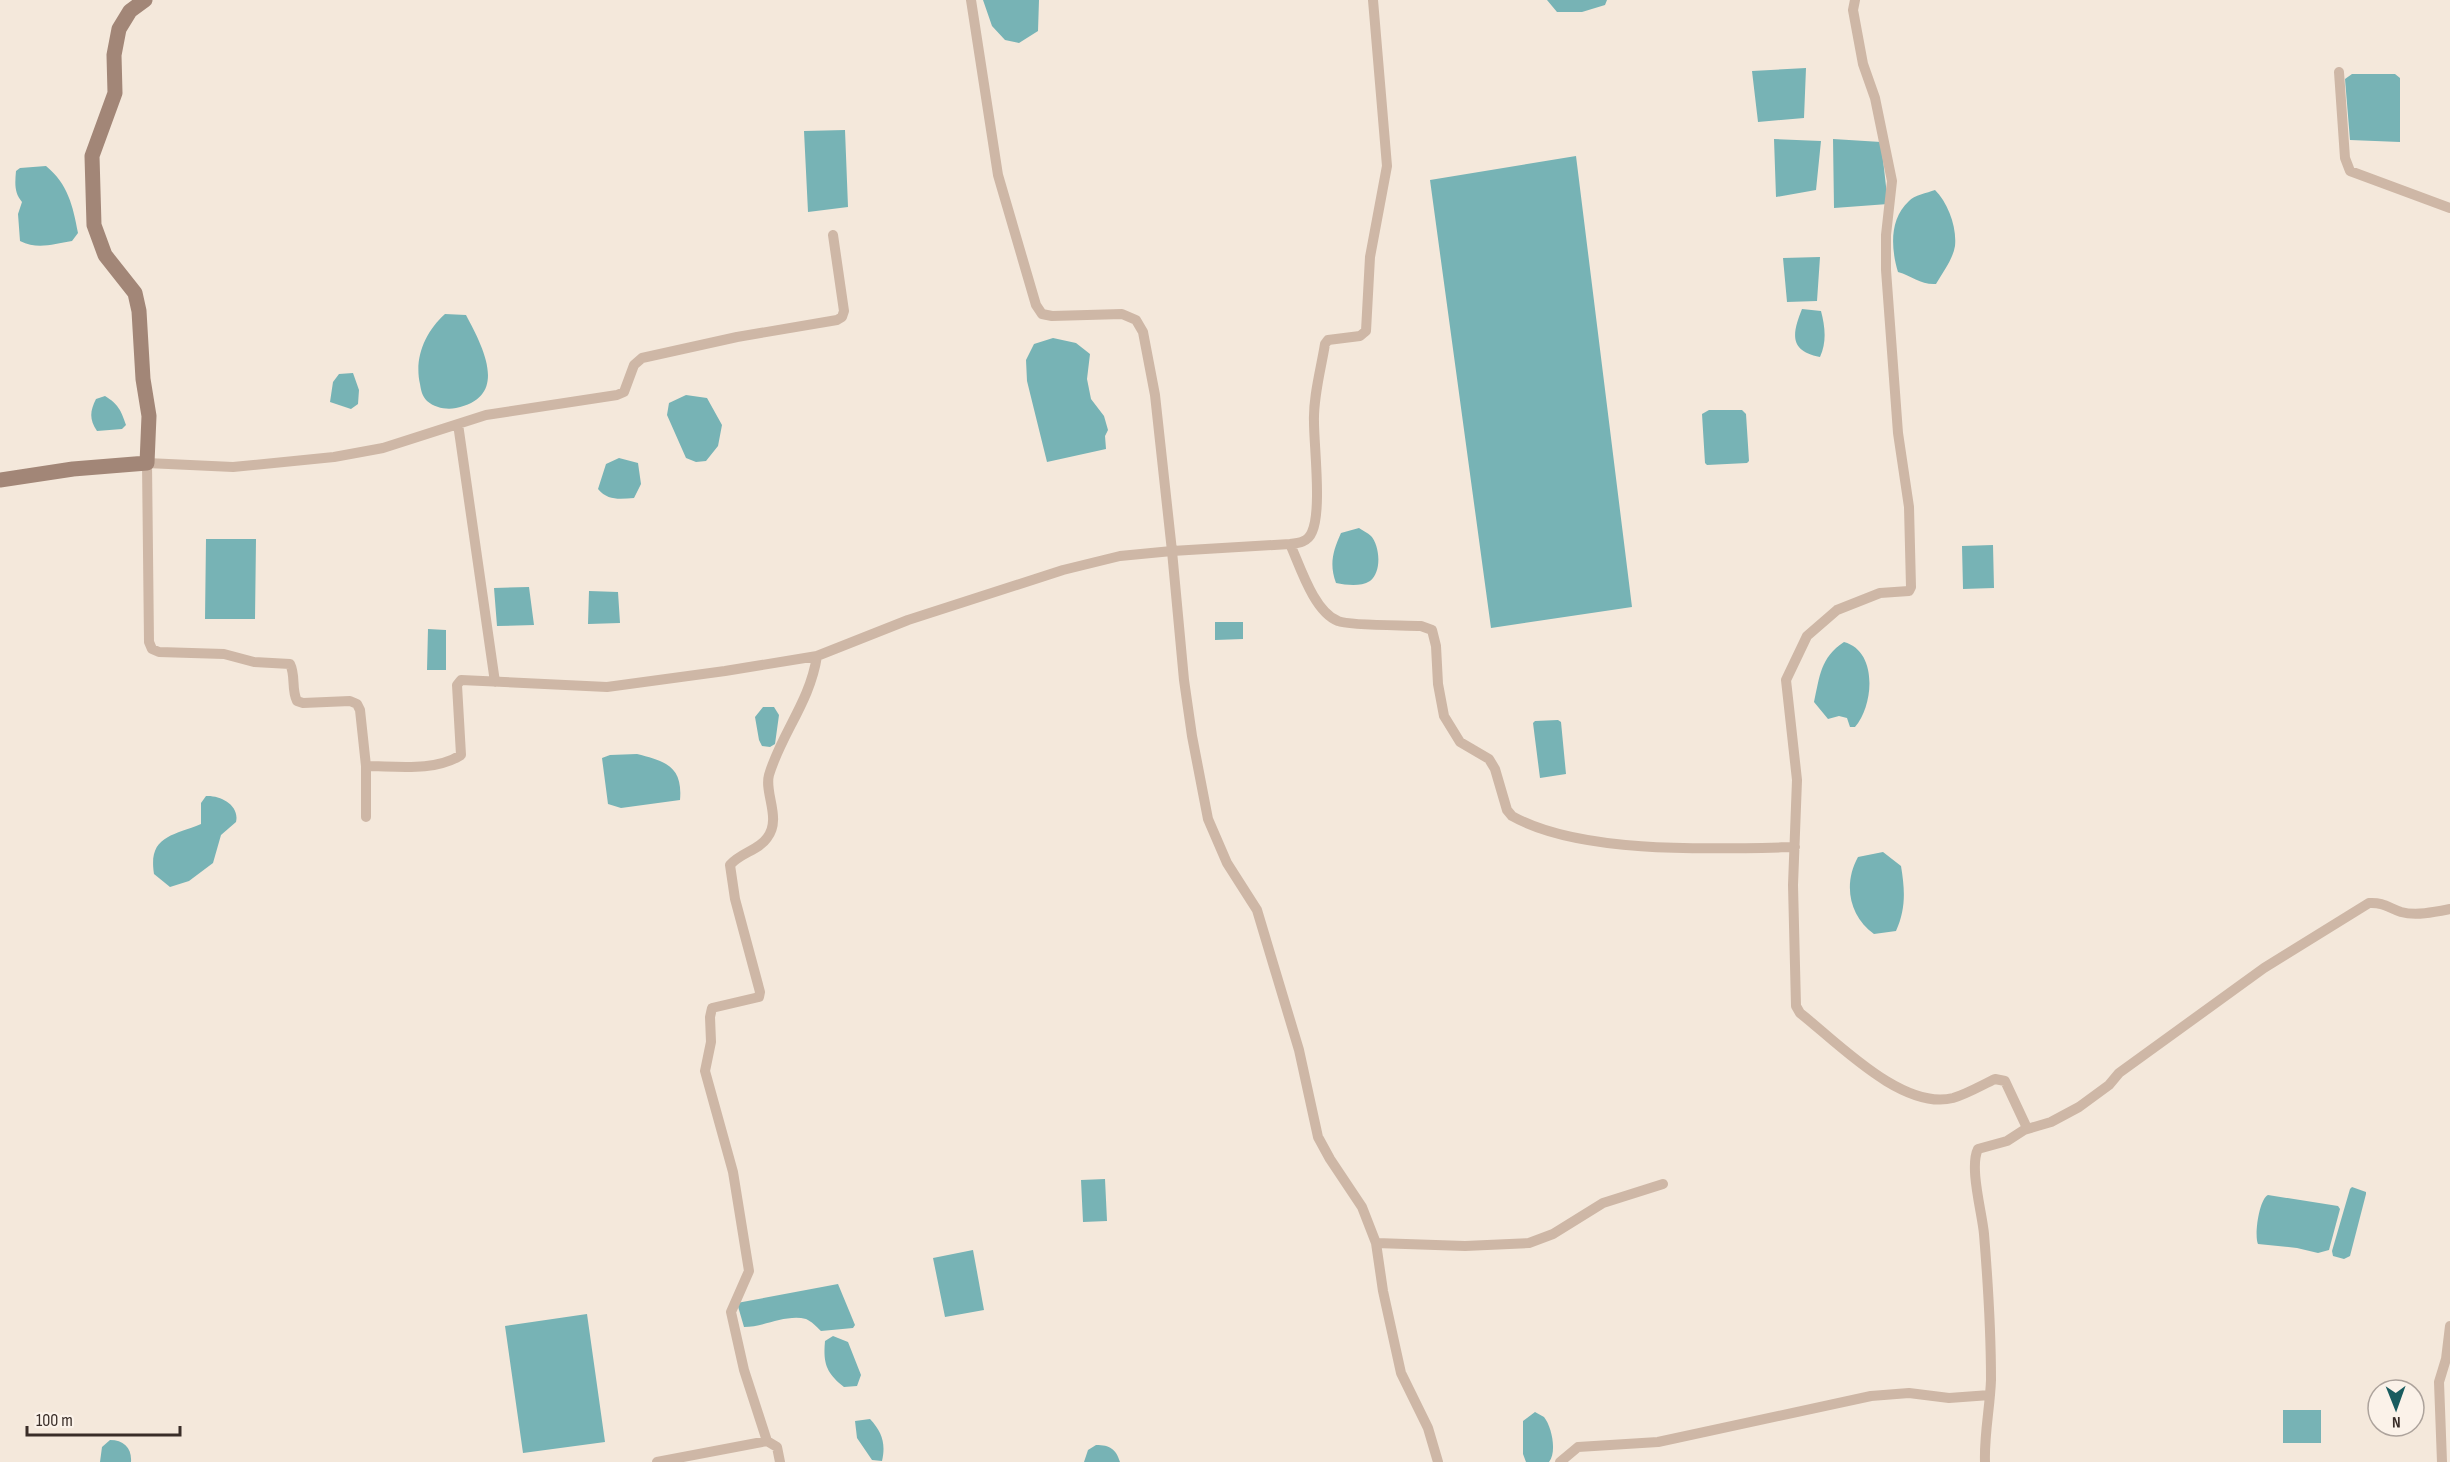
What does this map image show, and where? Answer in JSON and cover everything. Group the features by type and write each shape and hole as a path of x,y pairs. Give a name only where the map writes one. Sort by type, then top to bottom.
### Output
{"main road":[{"path":"0,480 73,469 147,463 149,416 143,379 140,311 135,293 105,255 94,225 92,156 115,93 114,55 118,29 130,11 145,0"}],"street":[{"path":"971,0 998,175 1036,305 1042,314 1052,316 1122,314 1136,320 1143,332 1155,395 1192,736 1208,819 1227,863 1257,910 1299,1050 1318,1137 1362,1206 1376,1243 1383,1291 1401,1373 1428,1428 1438,1462"},
{"path":"366,766 420,766 461,755 457,685 460,680 607,687 817,656 908,620 1063,570 1120,556 1303,542 1312,534 1316,520 1317,457 1313,419 1325,344 1328,340 1360,336 1366,331 1370,257 1387,166 1373,0"},
{"path":"1855,0 1853,10 1863,64 1875,98 1892,181 1886,235 1888,317 1898,433 1909,507 1911,587 1904,593 1880,593 1837,610 1807,636 1785,680 1797,780 1796,1000 1800,1013 1835,1040 1848,1054 1910,1094 1952,1098 1995,1079 2001,1079 2005,1082 2027,1128"},
{"path":"2339,72 2344,158 2350,171 2450,208"},
{"path":"366,817 366,766 360,710 357,704 350,701 303,703 297,701 294,695 293,670 290,664 254,662 224,654 159,652 152,649 148,642 147,463 233,467 334,457 383,448 486,415 617,395 624,392 634,365 642,358 661,352 837,320 842,317 844,311 833,235"},
{"path":"458,424 495,681"},
{"path":"1290,544 1318,604 1339,622 1421,626 1432,630 1437,646 1438,684 1444,716 1460,742 1489,759 1495,769 1507,810 1512,816 1585,840 1619,845 1795,847"},
{"path":"780,1462 777,1447 767,1441 744,1370 732,1312 749,1271 734,1172 705,1071 711,1042 712,1008 759,997 735,899 730,865 737,857 767,839 773,822 768,779 803,705 817,656"},
{"path":"1985,1462 1984,1442 1990,1395 1989,1305 1976,1155 1978,1149 2007,1141 2027,1128 2051,1122 2079,1107 2109,1085 2119,1073 2264,968 2369,903 2386,903 2403,912 2419,913 2450,909"},
{"path":"1376,1243 1465,1246 1529,1243 1553,1234 1603,1203 1663,1184"},
{"path":"2442,1462 2439,1382 2446,1359 2450,1326"},
{"path":"1560,1462 1578,1447 1658,1442 1871,1396 1909,1393 1950,1398 1990,1395"},
{"path":"657,1462 767,1441"}],"water":[{"path":"983,0 1039,0 1038,31 1019,43 1005,40 992,26"},
{"path":"1547,0 1607,0 1605,5 1582,12 1557,12"},
{"path":"1806,68 1804,118 1758,122 1752,71"},
{"path":"2352,74 2395,74 2400,78 2400,142 2350,140 2345,79"},
{"path":"845,130 848,207 808,212 804,131"},
{"path":"1774,139 1821,141 1816,190 1776,197"},
{"path":"1833,139 1881,142 1888,204 1834,208"},
{"path":"1576,156 1632,607 1491,628 1430,180"},
{"path":"46,166 60,180 68,196 78,233 72,241 46,246 27,244 20,241 18,214 22,202 16,191 16,171 20,168"},
{"path":"1935,190 1951,216 1955,231 1955,246 1950,261 1936,284 1931,284 1898,272 1893,235 1902,208 1911,199"},
{"path":"1820,257 1817,301 1787,302 1783,258"},
{"path":"1802,309 1821,311 1825,334 1820,357 1798,346 1795,334"},
{"path":"445,314 466,315 479,341 488,369 483,393 473,402 452,409 437,407 427,401 422,393 419,374 423,346 432,329"},
{"path":"1053,338 1076,343 1090,354 1087,379 1091,399 1104,416 1108,430 1105,436 1106,449 1047,462 1027,381 1026,360 1034,344"},
{"path":"353,373 359,390 358,404 351,409 330,402 333,382 339,374"},
{"path":"686,395 707,398 722,425 718,446 706,461 696,462 686,458 667,415 669,403"},
{"path":"105,396 121,411 126,425 122,429 97,431 94,427 92,407 96,399"},
{"path":"1709,410 1742,410 1746,414 1749,461 1747,463 1707,465 1705,463 1702,414"},
{"path":"619,458 638,463 641,484 634,498 619,499 606,496 598,489 606,464"},
{"path":"1359,528 1371,536 1378,552 1378,565 1374,577 1362,584 1336,583 1332,564 1338,540 1341,533"},
{"path":"206,539 256,539 255,619 205,619"},
{"path":"1993,545 1994,588 1963,589 1962,546"},
{"path":"529,587 534,625 497,626 494,588"},
{"path":"589,591 618,592 620,623 588,624"},
{"path":"1215,622 1243,622 1243,639 1215,640"},
{"path":"428,629 446,630 446,670 427,670"},
{"path":"1844,642 1855,647 1863,656 1869,680 1866,706 1855,727 1850,727 1847,718 1839,716 1828,719 1814,702 1822,668 1830,654"},
{"path":"763,707 774,707 779,715 775,744 770,747 762,746 759,740 755,717"},
{"path":"1558,720 1561,722 1566,774 1540,778 1533,723"},
{"path":"637,754 656,759 675,772 680,789 680,800 621,808 608,804 602,758 610,755"},
{"path":"206,796 217,797 228,802 235,811 236,822 221,835 213,863 189,881 170,887 154,874 155,852 164,839 201,824 201,803"},
{"path":"1883,852 1901,866 1903,907 1896,931 1874,934 1866,927 1854,909 1851,899 1851,878 1858,857"},
{"path":"1105,1179 1107,1221 1083,1222 1081,1180"},
{"path":"2352,1187 2366,1194 2350,1256 2344,1259 2333,1256 2332,1251"},
{"path":"2268,1195 2338,1206 2340,1209 2329,1250 2318,1253 2297,1248 2258,1244 2258,1218 2262,1203"},
{"path":"973,1250 984,1310 945,1317 933,1258"},
{"path":"838,1284 855,1325 853,1328 821,1331 808,1320 798,1318 744,1327 737,1303"},
{"path":"587,1314 605,1442 523,1453 505,1326"},
{"path":"833,1336 848,1342 861,1375 857,1386 844,1387 833,1377 827,1367 825,1341"},
{"path":"2283,1410 2321,1410 2321,1443 2283,1443"},
{"path":"1535,1412 1544,1417 1551,1433 1553,1452 1549,1462 1526,1462 1523,1454 1523,1421"},
{"path":"870,1419 882,1438 884,1449 882,1461 872,1460 857,1438 855,1421"},
{"path":"110,1440 119,1441 126,1446 131,1462 100,1462 102,1447"},
{"path":"1096,1445 1112,1449 1120,1462 1084,1462 1088,1450"}]}
